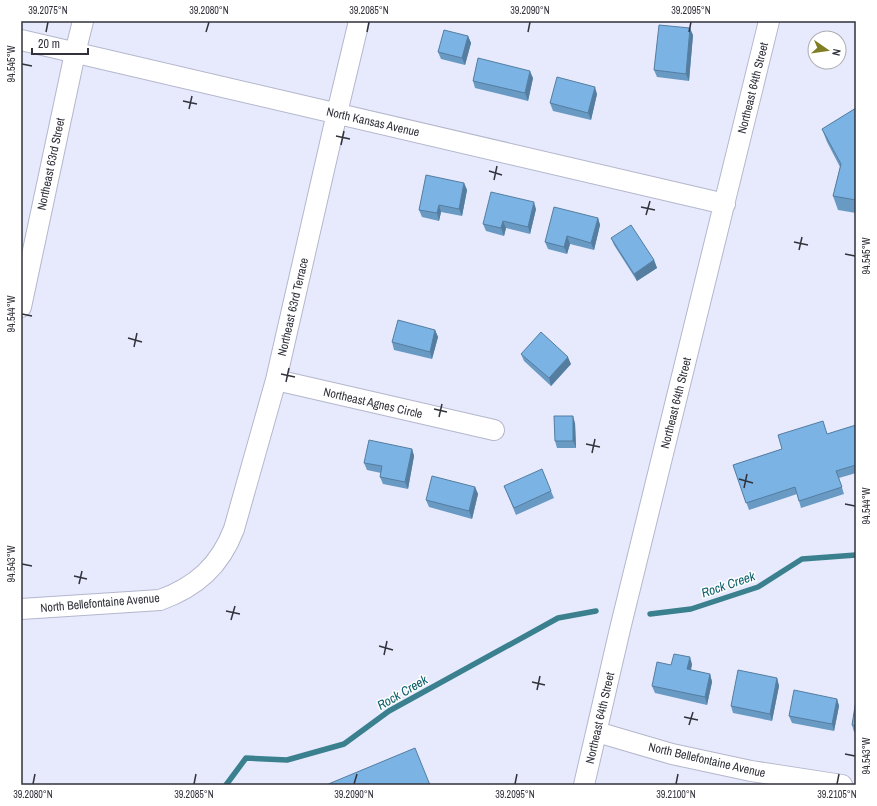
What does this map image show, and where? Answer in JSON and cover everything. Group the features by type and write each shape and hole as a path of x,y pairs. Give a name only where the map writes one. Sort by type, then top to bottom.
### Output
{"street":[{"name":"Northeast 63rd Street","path":"21,307 83,21"},
{"name":"Northeast 63rd Terrace","path":"198,581 223,554 234,529 276,380 359,21"},
{"name":"Northeast 64th Street","path":"584,785 620,629 769,21"},
{"name":"North Kansas Avenue","path":"21,40 725,204"},
{"name":"Northeast Agnes Circle","path":"276,380 494,430"},
{"name":"North Bellefontaine Avenue","path":"21,609 160,600 172,596 198,581"},
{"name":"North Bellefontaine Avenue","path":"597,732 679,756 751,771 842,785"}],"building":[{"path":"659,25 690,28 686,74 654,70"},
{"path":"444,30 468,36 462,58 438,52"},
{"path":"478,58 530,71 525,93 473,81"},
{"path":"557,77 595,87 588,113 550,103"},
{"path":"856,108 856,200 833,196 841,164 822,129"},
{"path":"426,175 464,183 459,209 439,205 437,213 419,210"},
{"path":"491,192 534,202 528,227 503,221 501,228 483,224"},
{"path":"554,207 598,218 591,243 567,236 564,247 545,242"},
{"path":"631,225 654,260 634,274 611,238"},
{"path":"398,320 435,330 430,352 392,342"},
{"path":"541,332 568,357 549,378 521,354"},
{"path":"554,416 573,416 573,441 555,441"},
{"path":"823,421 827,434 856,425 856,465 836,471 842,487 799,501 795,487 746,503 733,465 782,449 778,435"},
{"path":"369,440 412,449 405,482 380,477 382,466 364,463"},
{"path":"542,469 551,491 514,508 504,486"},
{"path":"432,476 475,487 469,511 426,500"},
{"path":"674,654 690,657 687,669 710,674 705,697 652,686 657,662 671,665"},
{"path":"738,670 777,678 770,714 731,706"},
{"path":"794,690 837,699 832,724 789,716"},
{"path":"856,700 856,726 852,725"},
{"path":"415,748 430,785 326,785"}],"waterway":[{"name":"Rock Creek","path":"650,614 691,609 758,587 802,559 856,555"},
{"name":"Rock Creek","path":"226,785 246,758 287,760 344,744 389,711 558,618 596,611"}]}
